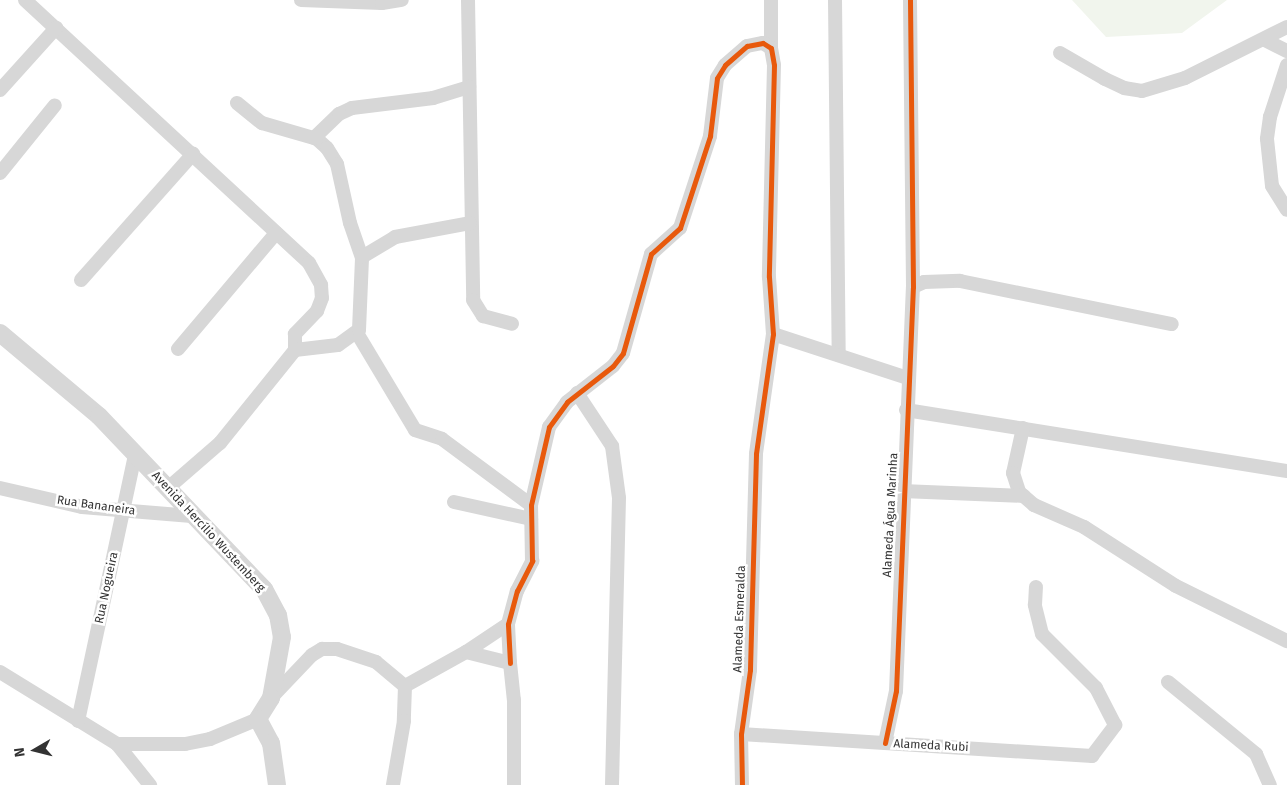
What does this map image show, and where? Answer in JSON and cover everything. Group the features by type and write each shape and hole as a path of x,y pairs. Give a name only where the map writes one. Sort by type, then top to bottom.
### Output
{"street":[{"path":"26,0 309,263 321,285 322,298 317,311 294,334 295,350 220,444 168,488"},
{"path":"301,0 382,3 402,0"},
{"path":"468,0 470,223 475,308 483,316 512,324"},
{"name":"Alameda Esmeralda","path":"742,785 741,734 750,670 756,454 773,334 769,276 774,65 771,48 770,0"},
{"path":"836,0 839,355"},
{"name":"Alameda Água Marinha","path":"885,743 896,691 902,491 912,288 910,0"},
{"path":"1060,53 1111,82 1142,91 1164,87 1265,40 1287,27"},
{"path":"0,90 56,28"},
{"path":"1265,40 1287,52"},
{"path":"514,785 514,700 508,624 518,591 532,561 531,512 550,427 557,413 577,393 613,366 623,353 651,254 680,228 710,136 717,78 725,66 747,46 763,43 771,48"},
{"path":"1287,65 1270,117 1266,139 1272,186 1287,210"},
{"path":"314,138 339,114 352,108 433,98 469,87"},
{"path":"237,102 262,122 314,138 327,148 337,164 350,223 362,257 362,316 357,333 338,345 295,350"},
{"path":"0,173 55,106"},
{"path":"81,280 193,154"},
{"path":"362,257 395,237 470,223"},
{"path":"178,349 276,233"},
{"path":"912,288 924,282 960,281 1172,324"},
{"path":"357,333 415,430 442,439 531,512"},
{"path":"773,334 908,378"},
{"name":"Avenida Hercílio Wustemberg","path":"4,340 99,416 192,516 264,589 278,615 281,645 271,698 258,719"},
{"path":"577,393 612,446 619,498 612,785"},
{"path":"906,410 1287,471"},
{"path":"1023,428 1013,473 1019,492 1034,505 1084,527 1176,586 1287,641"},
{"name":"Rua Nogueira","path":"78,722 135,454"},
{"name":"Rua Bananeira","path":"0,488 82,507 192,516"},
{"path":"902,491 1024,496"},
{"path":"454,502 531,512"},
{"name":"Alameda Rubi","path":"741,734 1092,756 1115,726 1096,688 1042,634 1035,605 1036,587"},
{"path":"406,686 466,652 508,624"},
{"path":"271,698 312,655 322,649 338,649 376,662 406,686"},
{"path":"466,652 510,663"},
{"path":"0,672 78,722 117,744 150,785"},
{"path":"1168,682 1256,754 1270,785"},
{"path":"393,785 404,721 406,686"},
{"path":"117,744 185,744 210,739 258,719 272,743 276,785"}],"shaded area":[{"path":"1072,0 1227,0 1182,33 1106,37"}],"cycle path":[{"path":"885,743 896,691 913,287 910,0"},
{"path":"510,663 508,624 517,591 532,561 531,505 549,427 567,402 613,366 623,353 651,254 680,228 710,136 717,78 725,65 747,46 763,43 771,48 774,65 769,277 773,334 756,454 750,670 741,734 742,785"}]}
